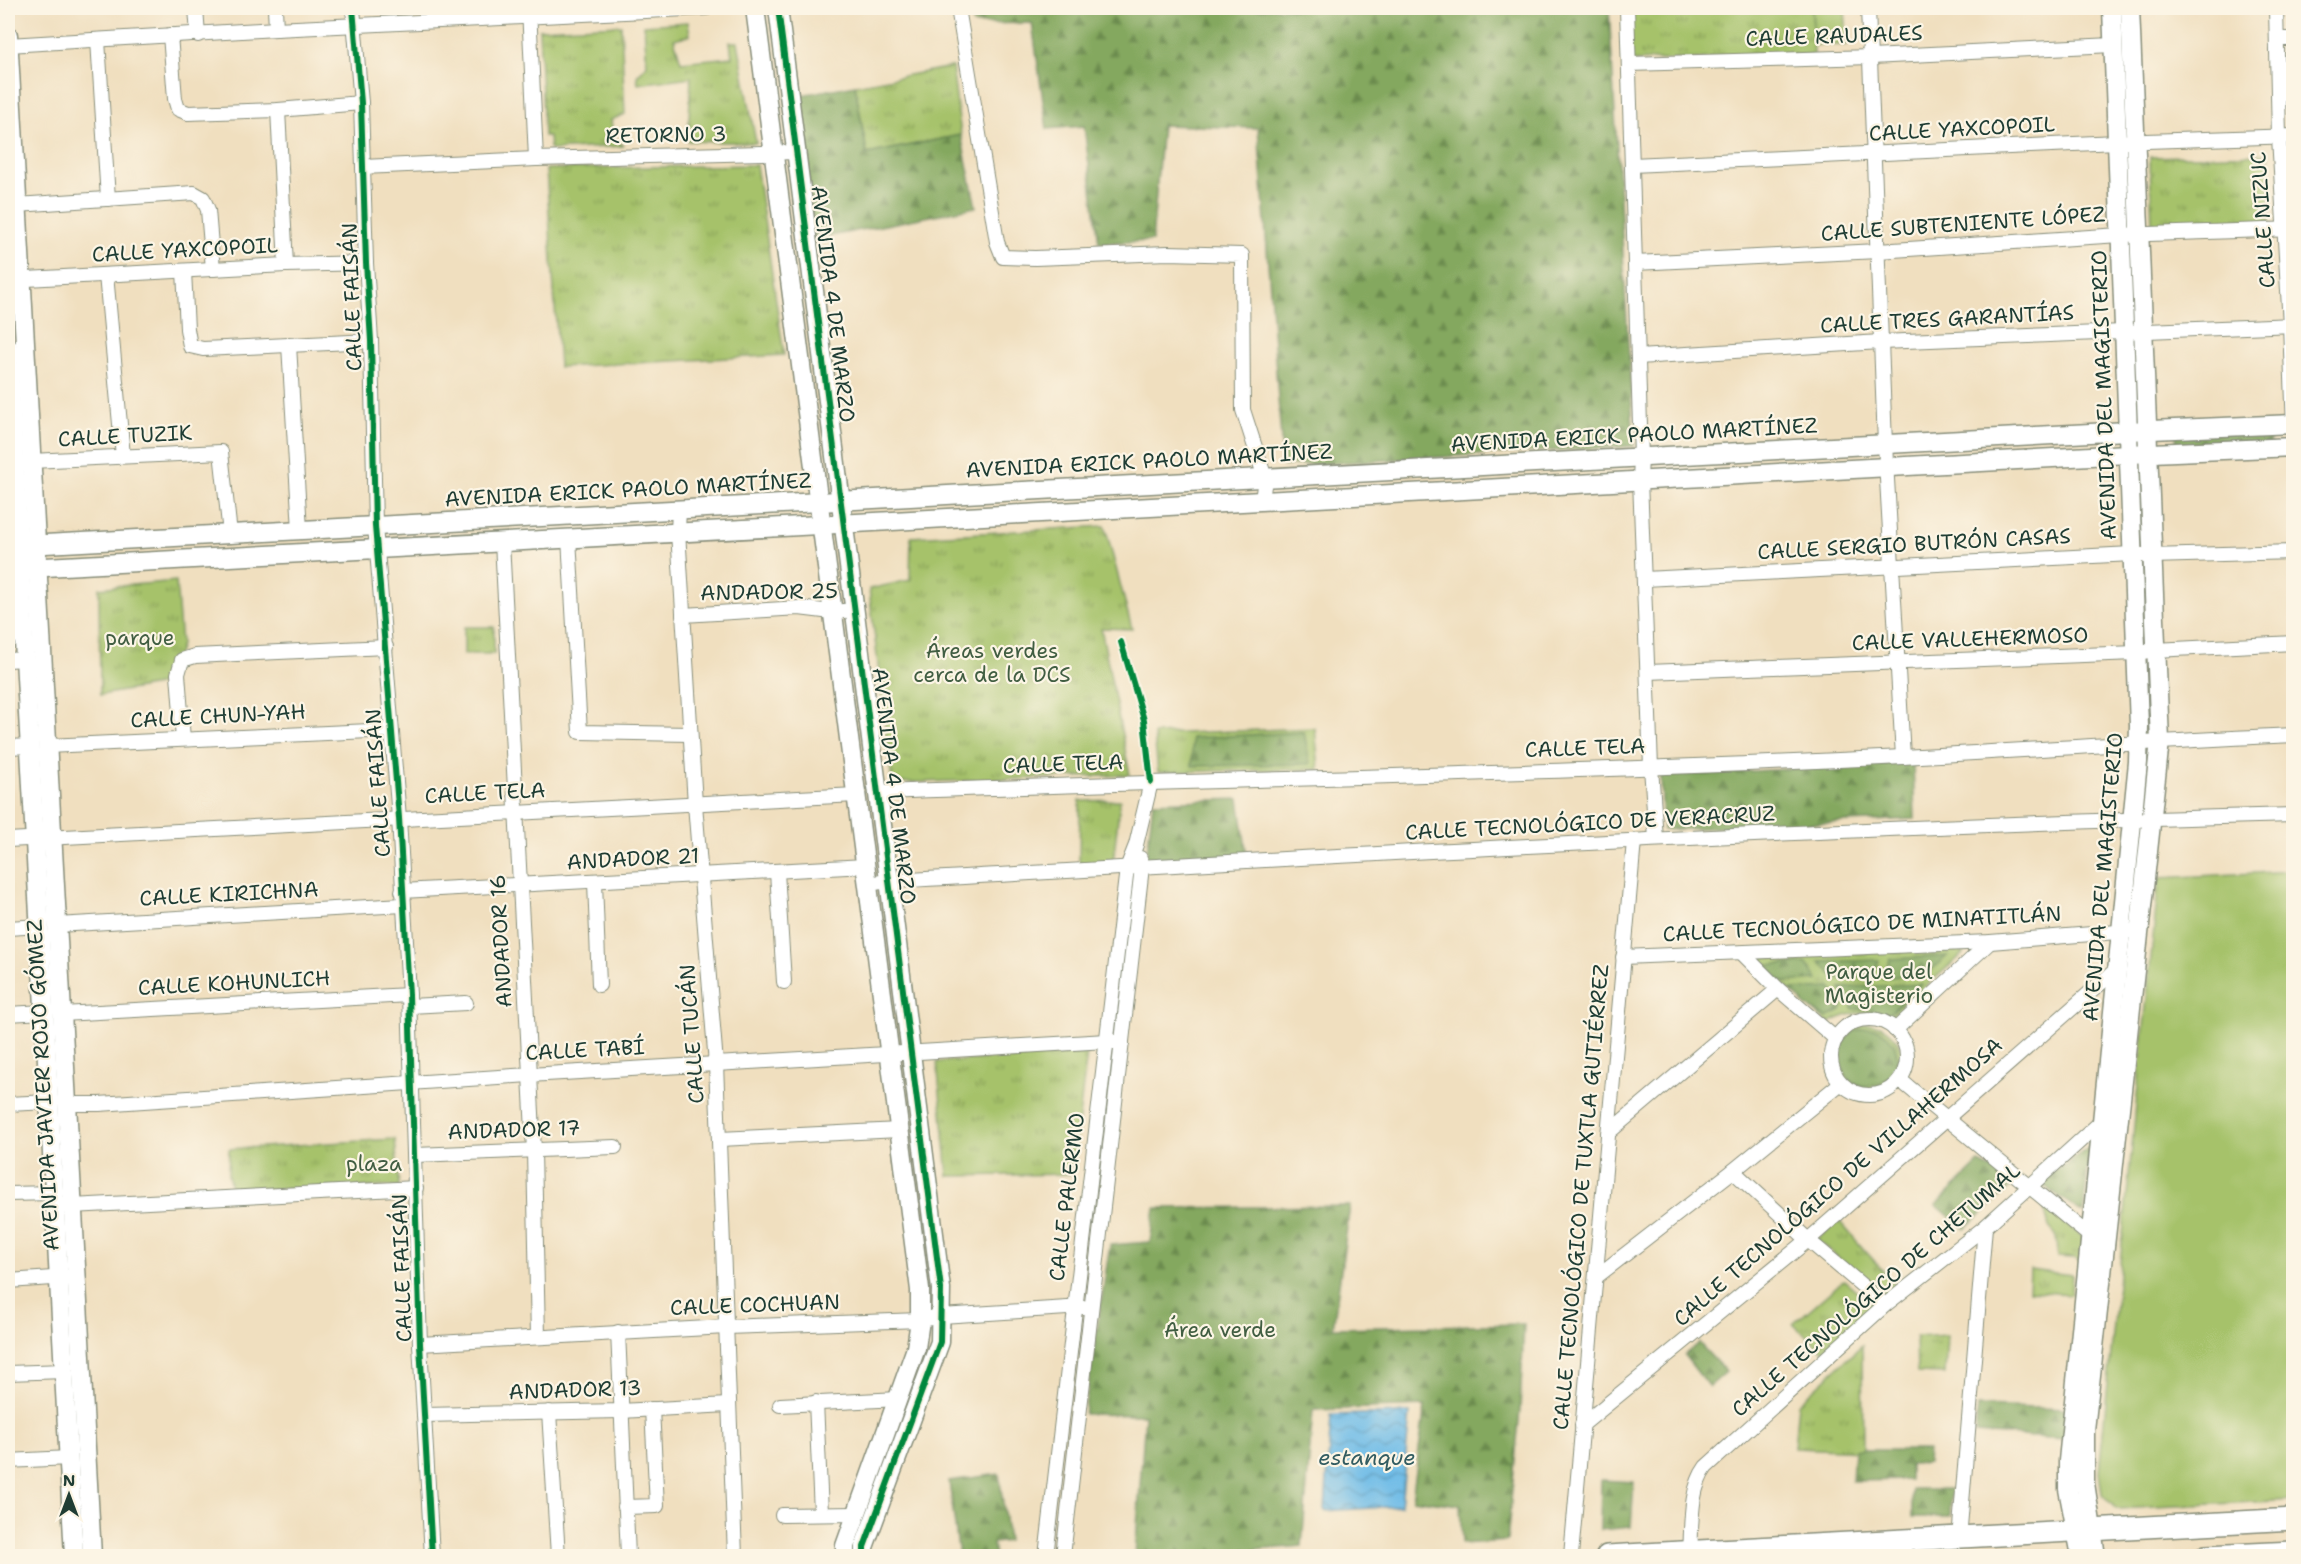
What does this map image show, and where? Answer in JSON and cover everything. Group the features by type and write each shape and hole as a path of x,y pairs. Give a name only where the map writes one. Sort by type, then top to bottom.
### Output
{"main road":[{"name":"AVENIDA 4 DE MARZO","path":"755,8 920,1290 920,1320 916,1348 845,1546 846,1557"},
{"name":"AVENIDA 4 DE MARZO","path":"778,8 941,1289 940,1342 864,1547 864,1557"},
{"name":"AVENIDA DEL MAGISTERIO","path":"2112,8 2142,819"},
{"name":"AVENIDA DEL MAGISTERIO","path":"2085,1531 2085,1430 2098,1238 2142,819 2160,741 2130,8"},
{"name":"AVENIDA JAVIER ROJO GÓMEZ","path":"8,35 17,205 14,280 21,568 16,660 38,746"},
{"name":"AVENIDA JAVIER ROJO GÓMEZ","path":"8,346 18,464"},
{"name":"AVENIDA ERICK PAOLO MARTÍNEZ","path":"21,545 2127,431 2293,424"},
{"path":"21,568 2128,454 2294,447"},
{"name":"AVENIDA JAVIER ROJO GÓMEZ","path":"21,568 38,746 58,1103 72,1206 64,1371 74,1557"},
{"name":"AVENIDA DEL MAGISTERIO","path":"2110,1121 2118,968 2130,931"},
{"name":"AVENIDA JAVIER ROJO GÓMEZ","path":"58,1103 54,1193 68,1277 92,1557"},
{"path":"1607,1557 1690,1553 1737,1554 2294,1519"},
{"path":"2080,1557 2085,1531"},
{"path":"2085,1531 2096,1557"},
{"path":"2206,1557 2294,1552"}],"street":[{"path":"196,8 198,35"},
{"path":"275,8 276,28"},
{"name":"CALLE FAISÁN","path":"353,8 360,103 371,341 375,526 399,819 409,1000 420,1344 432,1557"},
{"path":"8,45 198,35 276,28 354,26 443,14 706,8"},
{"path":"958,8 997,243 1003,257 1168,253 1242,255 1243,410 1265,478 1262,501"},
{"path":"1627,8 1640,480 1656,839"},
{"path":"1868,8 1886,467 1903,757"},
{"name":"CALLE NIZUC","path":"2276,8 2279,136 2289,230 2294,429"},
{"path":"529,13 536,159"},
{"path":"170,35 175,99 178,109 188,112 278,110 360,103"},
{"path":"2277,39 2294,39"},
{"path":"98,40 108,199"},
{"name":"CALLE RAUDALES","path":"1629,64 1870,57 2113,45"},
{"path":"278,110 286,265"},
{"name":"CALLE YAXCOPOIL","path":"1632,165 2135,141 2294,136"},
{"name":"RETORNO 3","path":"363,167 536,159 797,152"},
{"path":"17,205 194,193 203,198 208,210 213,269"},
{"name":"CALLE SUBTENIENTE LÓPEZ","path":"1635,263 1878,251 2139,234 2289,230"},
{"name":"CALLE YAXCOPOIL","path":"14,280 286,265 366,263"},
{"path":"184,271 190,346 202,349 371,341"},
{"path":"106,275 123,456"},
{"name":"CALLE TRES GARANTÍAS","path":"1638,357 1881,342 2292,325"},
{"path":"289,345 300,530"},
{"name":"CALLE TUZIK","path":"18,464 221,452 230,534"},
{"name":"CALLE TUCÁN","path":"679,509 678,532 694,804 716,1064 735,1557"},
{"path":"569,538 580,732 690,734"},
{"name":"ANDADOR 16","path":"502,542 534,1150 537,1337"},
{"name":"CALLE SERGIO BUTRÓN CASAS","path":"1644,579 2132,554 2151,556 2294,552"},
{"name":"ANDADOR 25","path":"683,615 800,608 832,612 855,610"},
{"name":"CALLE VALLEHERMOSO","path":"1648,672 1897,664 2294,643"},
{"path":"183,738 178,674 182,660 195,656 386,647"},
{"name":"CALLE CHUN-YAH","path":"8,747 391,730"},
{"name":"CALLE TELA","path":"878,792 1903,757 2294,735"},
{"name":"CALLE PALERMO","path":"1046,1557 1127,868 1136,845 1151,782"},
{"name":"CALLE TELA","path":"8,840 856,795"},
{"name":"CALLE TECNOLÓGICO DE VERACRUZ","path":"866,875 889,881 1656,839 2294,815"},
{"name":"CALLE TECNOLÓGICO DE TUXTLA GUTIÉRREZ","path":"1571,1557 1634,841"},
{"name":"CALLE PALERMO","path":"1063,1557 1142,867 1136,845"},
{"path":"777,872 783,982"},
{"name":"ANDADOR 21","path":"402,898 519,885 777,872 866,875"},
{"path":"595,882 599,985"},
{"name":"CALLE KIRICHNA","path":"8,928 402,898"},
{"name":"CALLE TECNOLÓGICO DE MINATITLÁN","path":"1623,957 1990,942 2130,931"},
{"path":"1895,1030 1990,942"},
{"path":"1742,953 1778,989 1836,1039"},
{"name":"CALLE TECNOLÓGICO DE VILLAHERMOSA","path":"1582,1425 1808,1240 2118,968"},
{"path":"1608,1133 1778,989"},
{"name":"CALLE KOHUNLICH","path":"8,1014 409,1000 466,1004"},
{"path":"1875,1020 1886,1023 1895,1030 1902,1038 1906,1049 1905,1071 1900,1080 1884,1092 1864,1095 1851,1091 1841,1083 1834,1073 1831,1050 1843,1030 1852,1023 1875,1020"},
{"name":"CALLE TABÍ","path":"8,1104 99,1104 529,1075 1107,1041 1122,1043"},
{"path":"1900,1080 2029,1186 2098,1238"},
{"path":"1596,1277 1733,1171 1841,1083"},
{"name":"CALLE TECNOLÓGICO DE CHETUMAL","path":"1690,1553 1695,1494 1698,1478 1706,1467 1885,1305 1985,1227 2029,1186 2110,1121"},
{"path":"720,1139 899,1130"},
{"name":"ANDADOR 17","path":"414,1155 615,1148"},
{"path":"1733,1171 1808,1240 1885,1305"},
{"path":"72,1206 416,1188"},
{"path":"8,1194 54,1193"},
{"path":"1959,1539 1985,1227"},
{"path":"8,1281 68,1277"},
{"name":"CALLE COCHUAN","path":"420,1344 618,1332 920,1320 941,1316 1075,1307 1091,1308"},
{"path":"618,1332 628,1557"},
{"path":"8,1373 64,1371"},
{"path":"780,1405 899,1399"},
{"path":"816,1402 821,1513"},
{"name":"ANDADOR 13","path":"424,1415 621,1411 728,1405"},
{"path":"625,1507 657,1506 652,1409"},
{"path":"549,1412 558,1557"},
{"path":"8,1461 69,1458"},
{"path":"782,1515 857,1514"}],"green space":[{"path":"971,8 1609,8 1634,446 1283,466 1258,128 1162,125 1152,241 1099,243 1084,126 1047,129 1032,23 973,24"},
{"path":"1628,8 1812,8 1814,55 1632,61"},
{"path":"1812,8 1845,8 1847,45 1814,45"},
{"path":"688,22 690,35 674,39 681,62 732,57 730,42 738,42 756,143 688,141 691,77 638,84 637,76 647,65 644,25"},
{"path":"621,25 625,114 611,120 613,135 623,146 550,150 549,136 544,136 539,29"},
{"path":"952,67 961,135 867,154 855,85"},
{"path":"855,85 867,154 961,135 976,207 815,239 795,96"},
{"path":"2269,154 2270,225 2152,230 2150,157"},
{"path":"756,165 784,355 559,367 546,169"},
{"path":"2269,431 2271,447 2177,449 2176,433"},
{"name":"Áreas verdes cerca de la DCS","path":"1105,526 1132,629 1101,628 1130,775 892,783 869,589 910,580 911,537"},
{"name":"parque","path":"176,581 181,644 169,683 100,695 99,588"},
{"path":"464,627 494,627 494,654 464,654"},
{"path":"1315,728 1319,769 1158,772 1154,734"},
{"path":"1304,732 1310,764 1192,766 1192,738"},
{"path":"1913,762 1915,819 1663,830 1661,776"},
{"path":"1239,799 1247,856 1146,860 1153,802"},
{"path":"1120,800 1113,863 1079,865 1080,801"},
{"path":"2293,871 2293,1500 2116,1509 2102,1494 2099,1472 2159,878"},
{"name":"Parque del Magisterio","path":"1961,948 1964,953 1887,1020 1857,1013 1828,1023 1752,958"},
{"path":"1947,956 1928,973 1882,978 1890,959"},
{"path":"1879,960 1872,977 1836,979 1820,962"},
{"path":"1806,963 1818,980 1782,982 1766,965"},
{"path":"1922,984 1886,1016 1863,1009 1852,1009 1852,1004 1840,988"},
{"path":"1831,988 1843,1005 1841,1011 1827,1018 1806,1006 1791,990"},
{"path":"1868,1024 1881,1027 1892,1034 1899,1045 1902,1058 1899,1071 1892,1082 1881,1089 1868,1092 1855,1089 1844,1082 1837,1071 1834,1058 1837,1045 1844,1034 1855,1027"},
{"path":"1868,1028 1879,1030 1892,1041 1897,1057 1895,1068 1884,1081 1868,1086 1857,1084 1844,1073 1839,1057 1841,1046 1852,1033"},
{"path":"1087,1053 1072,1174 948,1176 937,1062"},
{"name":"plaza","path":"395,1139 399,1186 232,1191 228,1175 229,1149"},
{"path":"2090,1147 2083,1213 2039,1182"},
{"path":"1979,1163 2017,1181 1965,1229 1936,1205"},
{"name":"Área verde","path":"1350,1206 1333,1328 1524,1324 1520,1410 1507,1541 1462,1544 1460,1505 1412,1499 1425,1406 1313,1410 1302,1546 1184,1556 1135,1556 1145,1415 1084,1414 1110,1245 1150,1242 1155,1208"},
{"path":"2044,1208 2083,1237 2084,1265 2074,1258 2057,1257 2056,1235 2049,1227"},
{"path":"1839,1221 1898,1288 1888,1296 1816,1240"},
{"path":"2030,1270 2072,1275 2071,1294 2029,1291"},
{"path":"1844,1280 1875,1306 1824,1351 1793,1324"},
{"path":"1947,1335 1945,1374 1917,1373 1916,1337"},
{"path":"1699,1343 1726,1372 1709,1387 1684,1355"},
{"path":"1862,1345 1863,1451 1794,1448 1798,1404"},
{"path":"1978,1406 2067,1409 2065,1439 1975,1433"},
{"path":"1854,1450 1928,1450 1927,1463 1910,1464 1910,1480 1852,1481"},
{"path":"999,1474 1008,1541 993,1543 995,1556 959,1556 949,1481"},
{"path":"1601,1480 1634,1482 1631,1527 1600,1530"},
{"path":"1912,1489 1951,1489 1950,1517 1912,1517"}],"water":[{"name":"estanque","path":"1410,1413 1401,1506 1325,1511 1331,1415"}],"cycle path":[{"path":"353,8 361,103 371,341 375,526 399,818 409,995 420,1344 432,1556"},
{"path":"778,8 941,1289 940,1342 864,1547 864,1556"},
{"path":"1121,642 1144,720 1151,782"}]}
